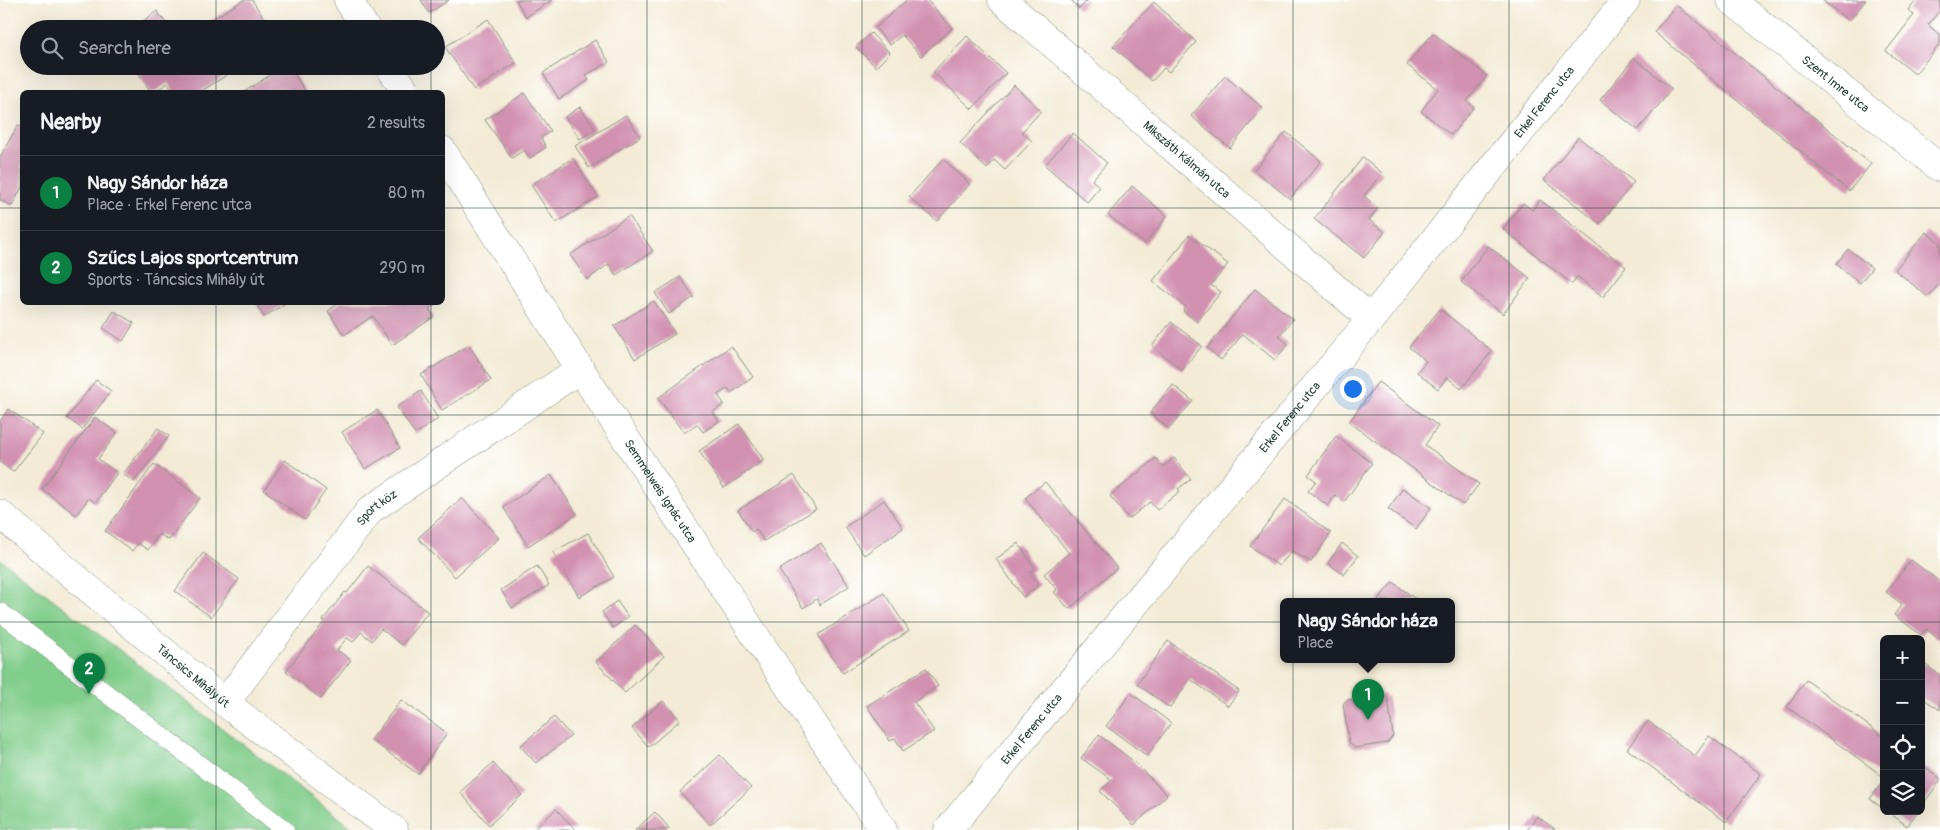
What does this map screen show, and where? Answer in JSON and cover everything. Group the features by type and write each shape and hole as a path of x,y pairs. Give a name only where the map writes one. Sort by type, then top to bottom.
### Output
{"street":[{"path":"348,0 360,20"},
{"name":"Mikszáth Kálmán utca","path":"1002,0 1371,319"},
{"name":"Erkel Ferenc utca","path":"948,830 1371,319 1626,0"},
{"name":"Szent Imre utca","path":"1731,0 1940,168"},
{"path":"395,75 405,90"},
{"name":"Semmelweis Ignác utca","path":"445,155 580,369 883,830"},
{"name":"Sport köz","path":"225,704 370,510 580,369"},
{"name":"Táncsics Mihály út","path":"0,514 225,704 394,830"}],"lane":[{"path":"0,612 285,830"}],"green space":[{"path":"0,559 355,830 0,830"}],"building":[{"path":"243,0 252,0 265,20 211,20"},
{"path":"421,0 449,0 429,13"},
{"path":"516,0 552,0 526,17"},
{"path":"907,0 927,0 952,28 921,56 902,35 890,45 875,28"},
{"path":"1071,0 1088,0 1079,9"},
{"path":"1822,0 1866,0 1849,21"},
{"path":"1916,0 1940,0 1940,10 1928,25 1940,35 1940,44 1915,74 1886,51 1914,15 1908,10"},
{"path":"1154,2 1196,42 1169,72 1164,68 1152,81 1113,46"},
{"path":"1676,5 1871,164 1849,191 1654,32"},
{"path":"157,11 164,20 145,20"},
{"path":"488,19 516,63 474,90 445,47"},
{"path":"871,33 890,53 876,67 856,47"},
{"path":"1433,33 1487,76 1467,101 1474,107 1451,135 1421,111 1438,89 1407,65"},
{"path":"967,36 1006,73 972,109 933,72"},
{"path":"595,40 609,62 586,75 589,80 559,99 543,73"},
{"path":"1634,58 1672,89 1638,130 1600,100"},
{"path":"140,75 227,75 203,90 173,90 168,83 157,90 150,90"},
{"path":"270,75 295,75 305,90 247,90"},
{"path":"1225,76 1263,108 1230,148 1191,116"},
{"path":"1014,85 1041,111 1022,132 1032,141 1005,170 994,160 987,169 960,143"},
{"path":"524,93 551,131 541,138 546,147 530,158 524,150 512,158 485,120"},
{"path":"580,107 595,129 580,139 565,117"},
{"path":"626,115 640,137 589,168 575,146"},
{"path":"18,125 20,126 20,191 12,206 0,200 0,157"},
{"path":"1286,132 1321,161 1290,199 1254,170"},
{"path":"1073,133 1107,163 1092,180 1100,187 1087,202 1045,165"},
{"path":"1578,137 1634,182 1600,224 1544,180"},
{"path":"1363,157 1382,173 1364,196 1378,208 1369,220 1385,232 1364,258 1314,219"},
{"path":"573,158 598,197 556,223 531,185"},
{"path":"943,159 970,184 937,221 909,197"},
{"path":"1132,186 1167,216 1145,244 1108,215"},
{"path":"1540,200 1626,267 1603,297 1577,276 1572,284 1503,229 1523,203 1532,210"},
{"path":"629,216 653,251 616,275 609,264 587,280 570,255"},
{"path":"1926,232 1940,243 1940,283 1928,297 1895,270"},
{"path":"1189,235 1228,264 1211,285 1221,292 1197,322 1183,311 1186,307 1153,281"},
{"path":"1488,246 1530,278 1503,314 1461,282"},
{"path":"1848,249 1872,268 1860,283 1836,264"},
{"path":"680,277 694,297 669,314 655,293"},
{"path":"1255,289 1293,319 1279,336 1288,344 1275,360 1243,334 1221,360 1207,348"},
{"path":"654,301 675,334 635,359 614,326"},
{"path":"257,305 282,305 264,317"},
{"path":"337,305 435,305 429,309 434,317 392,345 373,316 344,335 328,311"},
{"path":"1440,309 1492,351 1461,389 1447,377 1438,389 1417,372 1426,361 1409,347"},
{"path":"114,311 134,323 123,341 103,328"},
{"path":"1171,322 1202,346 1182,370 1152,346"},
{"path":"469,345 491,380 442,410 421,375"},
{"path":"731,346 753,377 731,393 728,388 718,395 724,404 713,412 719,421 703,432 697,424 684,433 658,398"},
{"path":"96,380 111,391 82,429 67,418"},
{"path":"1378,382 1438,426 1425,445 1479,484 1463,505 1349,422"},
{"path":"1173,385 1193,401 1169,429 1150,413"},
{"path":"421,391 438,419 415,434 397,407"},
{"path":"9,409 43,434 13,472 0,462 0,421"},
{"path":"377,410 400,448 365,469 342,432"},
{"path":"95,417 117,433 98,459 117,473 95,503 89,498 76,515 42,489"},
{"path":"739,424 764,460 724,488 699,451"},
{"path":"158,428 169,436 134,482 123,474"},
{"path":"1336,436 1372,463 1344,502 1335,495 1328,506 1308,491 1316,481 1308,475"},
{"path":"1156,458 1163,467 1174,458 1191,479 1157,510 1150,502 1129,519 1110,496"},
{"path":"285,460 326,490 305,520 264,490"},
{"path":"154,464 200,498 169,540 159,534 148,550 138,543 132,551 105,531"},
{"path":"551,475 577,514 528,546 503,507"},
{"path":"794,475 816,509 764,541 756,529 752,532 738,510"},
{"path":"1045,482 1117,568 1069,609 1054,592 1057,590 1044,574 1069,553 1025,498"},
{"path":"1403,488 1431,508 1416,529 1388,509"},
{"path":"462,498 499,538 455,577 418,538"},
{"path":"1285,499 1331,533 1311,562 1292,551 1279,566 1250,546"},
{"path":"884,500 903,528 864,555 845,527"},
{"path":"588,533 614,577 579,597 553,552"},
{"path":"821,543 849,586 820,605 817,599 803,608 779,570"},
{"path":"1018,543 1035,568 1030,572 1039,585 1023,597 996,559"},
{"path":"1342,543 1358,556 1344,575 1328,563"},
{"path":"203,553 239,579 211,617 175,591"},
{"path":"1911,560 1940,582 1940,640 1926,629 1921,635 1894,615 1902,604 1886,592"},
{"path":"368,566 428,612 402,645 381,629 372,641 361,632 353,642 347,638 337,650 351,660 321,699 286,671 325,621 323,620"},
{"path":"537,566 549,585 512,608 501,590"},
{"path":"1393,582 1414,598 1380,598"},
{"path":"884,593 909,631 843,673 818,635"},
{"path":"617,601 628,617 613,628 602,612"},
{"path":"635,625 664,656 625,693 596,662"},
{"path":"1168,641 1239,691 1228,706 1190,679 1170,708 1137,684"},
{"path":"1925,665 1940,675 1940,710 1925,700"},
{"path":"926,668 938,686 914,702 934,731 903,751 895,738 890,741 867,706"},
{"path":"1806,680 1880,734 1880,774 1787,707"},
{"path":"1131,693 1171,723 1147,756 1106,726"},
{"path":"1384,694 1388,698 1393,736 1387,743 1355,748 1349,743 1343,704 1347,700"},
{"path":"401,700 447,733 418,774 371,740"},
{"path":"663,701 680,720 649,747 632,728"},
{"path":"554,717 571,736 536,763 520,746"},
{"path":"1648,721 1695,756 1709,736 1761,774 1726,822 1627,749"},
{"path":"1099,735 1132,760 1167,795 1134,825 1100,791 1112,780 1081,758"},
{"path":"720,755 751,788 710,825 680,792"},
{"path":"493,763 522,795 489,825 460,792"},
{"path":"1925,767 1940,778 1940,781 1925,802"},
{"path":"1880,785 1880,806 1870,799"},
{"path":"556,809 576,830 534,830"},
{"path":"655,812 669,828 666,830 635,830"},
{"path":"1892,815 1915,815 1907,826"},
{"path":"1537,816 1556,830 1527,830"}],"place":[{"name":"Szűcs Lajos sportcentrum","path":"89,694"},
{"name":"Nagy Sándor háza","path":"1368,720"}]}
